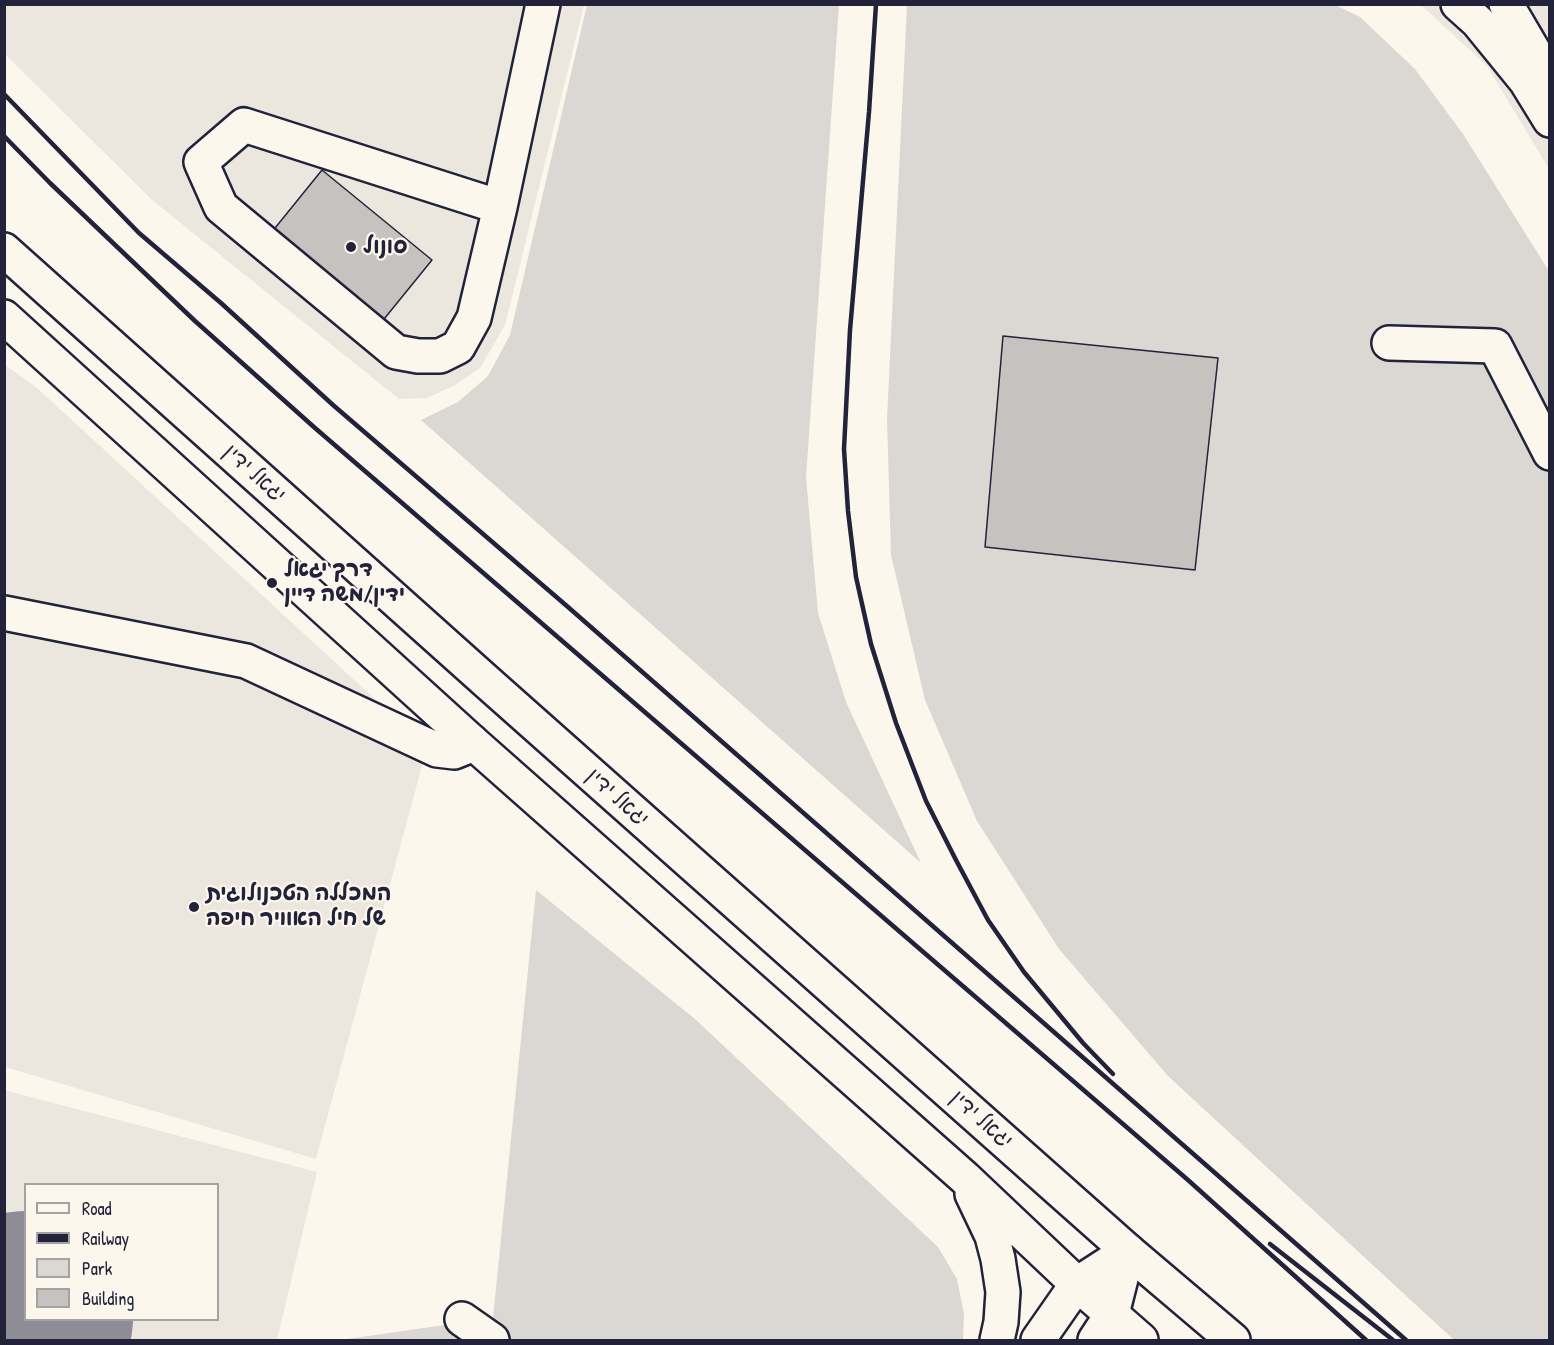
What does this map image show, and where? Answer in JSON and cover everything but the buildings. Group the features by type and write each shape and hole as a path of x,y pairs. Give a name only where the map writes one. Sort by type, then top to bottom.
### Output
{"main road":[{"path":"500,207 244,125 201,162 221,207 396,352 418,356 440,356 458,347 474,318 500,207 543,4"},
{"path":"1458,4 1478,22 1526,81 1550,120"},
{"path":"1506,4 1550,80"},
{"name":"יגאל ידין","path":"4,250 487,682 1128,1251 1233,1341"},
{"path":"4,317 471,741 965,1178 1077,1284 1104,1327 1140,1341"},
{"path":"1389,343 1495,346 1550,453"},
{"path":"4,613 246,661 427,747 454,752 464,748 471,741"},
{"path":"965,1178 992,1236 998,1259 1003,1292 1002,1323 997,1341"},
{"path":"1038,1341 1077,1284 1128,1251"},
{"path":"1104,1327 1128,1251"},
{"path":"462,1318 492,1341"}],"shaded area":[{"path":"4,5 584,5 505,325 480,368 455,385 427,398 399,399 152,200 5,54"},
{"path":"1421,5 1549,5 1549,169 1487,66"},
{"name":"המכללה הטכנולוגית של חיל האוויר חיפה","path":"4,364 37,388 427,747 316,1159 5,1067"},
{"path":"4,1090 317,1172 277,1340 5,1340"}],"green space":[{"path":"587,5 839,5 806,477 818,613 846,702 921,863 421,420 458,402 488,376 510,335"},
{"path":"907,5 1335,5 1360,17 1415,69 1463,134 1549,271 1549,1340 1454,1340 1168,1076 1059,949 977,821 925,700 891,555 887,419"},
{"path":"536,890 695,1019 938,1247 957,1279 964,1314 963,1340 340,1340 493,1318"}],"runway":[{"path":"4,1321 24,1318"}],"railway":[{"path":"876,4 850,330 844,449 848,511 856,577 871,644 896,723 926,801 957,862 988,920 1024,972 1083,1043 1113,1074"},
{"path":"4,94 139,233 221,303 333,405 568,607 1406,1340"},
{"path":"4,136 195,321 315,428 1188,1180 1366,1340"},
{"path":"1270,1244 1393,1340"}],"place":[{"name":"סונול","path":"351,247"},
{"name":"דרך יגאל ידין/משה דיין","path":"272,583"},
{"name":"המכללה הטכנולוגית של חיל האוויר חיפה","path":"194,907"}]}
